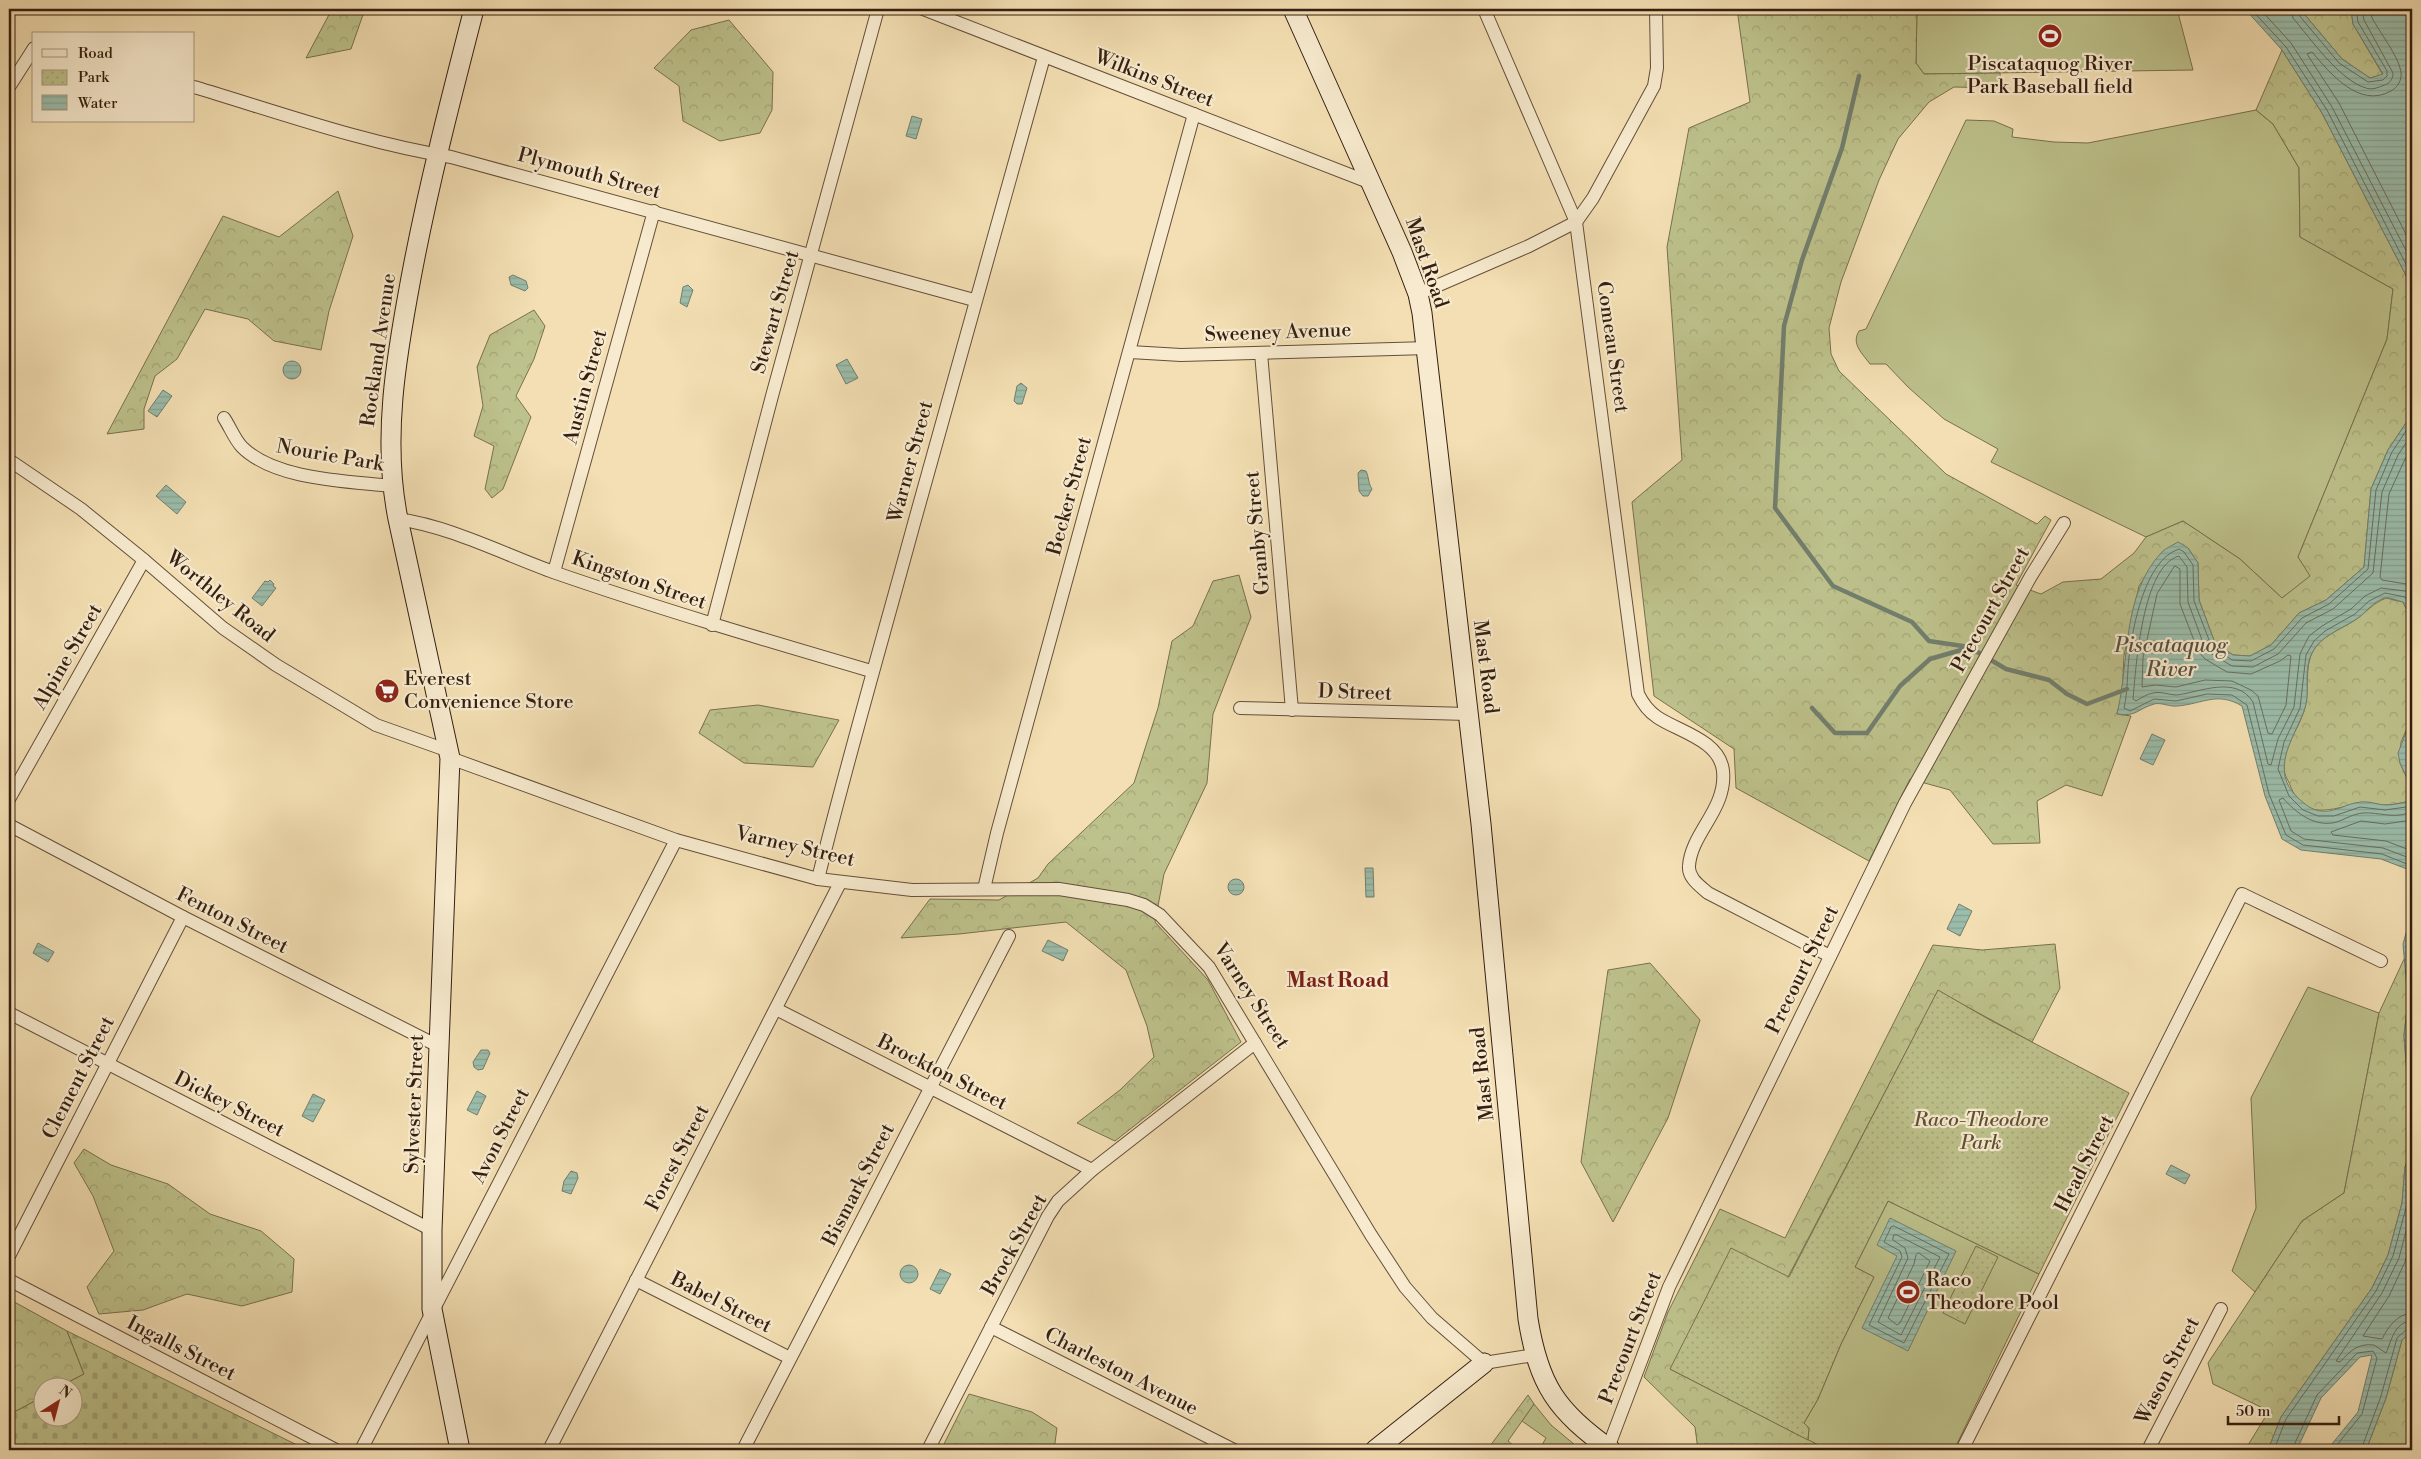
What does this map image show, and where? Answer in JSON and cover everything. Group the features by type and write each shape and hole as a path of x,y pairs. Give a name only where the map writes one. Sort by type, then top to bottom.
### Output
{"street":[{"name":"Rockland Avenue","path":"449,754 391,486 390,443 398,344 436,154 474,9"},
{"name":"Stewart Street","path":"712,626 878,9"},
{"name":"Wilkins Street","path":"923,9 1371,183"},
{"name":"Mast Road","path":"1293,9 1371,183 1418,294 1428,348 1452,585 1468,714 1507,1081 1528,1318 1534,1355"},
{"name":"Comeau Street","path":"1484,9 1576,222 1638,694 1644,706 1658,718 1692,734 1711,748 1723,768 1723,785 1717,806 1699,837 1688,867 1693,880 1708,893 1830,956"},
{"path":"1418,294 1529,246 1576,222 1593,198 1654,86 1657,68 1656,9"},
{"path":"9,87 32,51"},
{"name":"Warner Street","path":"818,879 871,671 1044,57"},
{"name":"Plymouth Street","path":"195,87 341,130 654,211 974,300"},
{"name":"Becker Street","path":"984,888 997,833 1194,114"},
{"name":"Austin Street","path":"554,572 654,211"},
{"name":"Sweeney Avenue","path":"1130,352 1157,355 1428,348"},
{"name":"Granby Street","path":"1261,353 1292,710"},
{"name":"Nourie Park","path":"224,418 241,446 257,460 273,467 343,480 391,486"},
{"name":"Worthley Road","path":"9,460 81,509 223,628 276,665 376,725 449,754"},
{"name":"Kingston Street","path":"398,519 418,522 454,534 554,572 712,626 871,671"},
{"name":"Precourt Street","path":"1610,1449 1669,1286 1830,956 1906,803 1994,640 2064,523"},
{"name":"Alpine Street","path":"9,799 144,560"},
{"name":"D Street","path":"1240,708 1468,714"},
{"name":"Varney Street","path":"449,754 676,840 818,879 912,890 984,888 1058,889 1128,900 1144,905 1160,915 1209,967 1371,1235 1405,1287 1432,1318 1484,1363"},
{"name":"Sylvester Street","path":"449,754 432,1230 432,1309 460,1450"},
{"name":"Fenton Street","path":"9,825 183,917 440,1047"},
{"name":"Avon Street","path":"361,1450 432,1309 676,840"},
{"name":"Forest Street","path":"549,1450 840,883"},
{"name":"Head Street","path":"1962,1450 2242,894 2381,961"},
{"name":"Clement Street","path":"9,1256 183,917"},
{"name":"Bismark Street","path":"743,1450 1009,936"},
{"name":"Brockton Street","path":"776,1009 1092,1170"},
{"name":"Dickey Street","path":"9,1013 432,1230"},
{"name":"Brock Street","path":"928,1450 1048,1216 1058,1201 1092,1170 1255,1043"},
{"name":"Ingalls Street","path":"9,1280 336,1450"},
{"name":"Babel Street","path":"636,1280 790,1358"},
{"name":"Wason Street","path":"2148,1450 2221,1309"},
{"name":"Charleston Avenue","path":"991,1327 1234,1450"},
{"path":"1375,1450 1484,1363 1534,1355 1548,1390 1576,1424 1610,1449"}],"green space":[{"path":"332,9 365,9 351,49 306,58"},
{"path":"1737,9 1917,9 1916,63 1924,74 2000,73 2001,88 1954,87 1929,102 1898,139 1879,180 1841,282 1829,328 1831,354 1839,371 1946,474 2037,524 2045,516 2051,520 2016,585 2041,594 2063,582 2101,579 2134,553 2146,537 2183,521 2240,559 2282,598 2310,576 2298,557 2387,339 2393,289 2300,237 2299,168 2273,124 2256,110 2282,50 2322,113 2412,287 2412,414 2388,450 2371,489 2364,567 2326,600 2299,613 2271,645 2250,656 2233,655 2215,643 2199,600 2198,563 2188,548 2162,552 2139,586 2124,656 2122,694 2117,714 2131,716 2102,796 2066,785 2037,801 2040,843 1993,844 1950,790 1910,779 1869,861 1736,788 1734,749 1654,696 1632,502 1682,460 1667,247 1689,128 1750,102"},
{"name":"Piscataquog River Park Baseball field","path":"1917,9 2177,9 2193,70 1924,74 1916,63"},
{"path":"2300,9 2351,9 2353,24 2383,75 2370,78 2342,59"},
{"path":"729,20 773,72 772,110 760,133 720,141 683,121 679,86 654,68 691,30"},
{"path":"2256,110 2273,124 2299,168 2300,237 2393,289 2387,339 2298,557 2311,576 2282,598 2240,559 2183,521 2146,537 1991,462 1998,449 1944,419 1908,387 1886,364 1870,364 1858,348 1856,340 1859,331 1866,329 1966,120 1994,121 2013,129 2012,137 2054,142 2088,143"},
{"path":"338,191 353,236 329,311 321,350 274,341 248,319 205,309 177,359 155,376 144,409 144,429 107,434 223,216 279,237"},
{"path":"534,310 545,326 534,359 516,396 531,417 503,489 492,498 485,489 494,446 474,436 483,406 477,367 490,335"},
{"path":"1239,575 1251,617 1213,714 1207,783 1164,874 1155,922 1208,980 1241,1042 1115,1141 1077,1123 1120,1090 1154,1057 1147,1026 1126,970 1066,922 959,934 901,938 930,899 999,900 1038,878 1048,864 1134,783 1158,708 1172,641 1193,626 1213,581"},
{"path":"2386,598 2403,602 2412,621 2412,717 2401,742 2400,763 2412,789 2406,802 2387,805 2365,803 2332,809 2312,809 2304,805 2296,797 2284,769 2286,752 2306,705 2310,658 2313,650 2324,638 2352,622"},
{"path":"758,705 839,720 813,767 744,763 699,733 710,710"},
{"path":"2055,944 2060,988 2032,1042 1938,991 1788,1277 1670,1369 1828,1450 1698,1450 1695,1427 1644,1377 1668,1312 1720,1209 1785,1238 1933,945 1982,950"},
{"path":"2405,957 2408,1001 2404,1035 2407,1074 2412,1085 2412,1150 2405,1167 2402,1203 2388,1255 2372,1288 2281,1417 2268,1450 2245,1450 2269,1411 2213,1384 2208,1363 2302,1221 2344,1193 2379,1013"},
{"path":"1650,963 1700,1020 1668,1118 1613,1222 1581,1162 1608,970"},
{"path":"2308,987 2379,1013 2344,1193 2302,1221 2255,1292 2232,1271 2256,1208 2251,1098"},
{"name":"Raco-Theodore Park","path":"1938,990 1990,1020 2129,1093 2039,1274 1888,1201 1855,1267 1874,1277 1841,1344 1818,1399 1804,1423 1809,1428 1808,1440 1670,1369 1731,1248 1789,1277"},
{"path":"84,1149 111,1165 168,1184 210,1214 261,1231 294,1259 292,1292 242,1306 187,1294 143,1310 99,1314 87,1287 114,1251 93,1196 74,1163"},
{"path":"1888,1201 2039,1274 1954,1450 1828,1450 1808,1440 1809,1428 1804,1423 1818,1399 1841,1344 1874,1277 1855,1267"},
{"path":"1976,1246 1998,1257 1965,1324 1943,1313"},
{"path":"9,1299 67,1331 84,1374 80,1376 32,1376 32,1402 9,1415"},
{"path":"67,1331 307,1450 9,1450 9,1415 32,1402 32,1426 82,1426 82,1376 80,1376 84,1374"},
{"path":"2412,1331 2412,1450 2366,1450 2386,1398 2402,1340"},
{"path":"969,1394 1032,1412 1057,1428 1054,1450 941,1450"},
{"path":"1528,1395 1534,1404 1508,1441 1514,1446 1511,1450 1487,1450"},
{"path":"1534,1404 1551,1425 1581,1450 1558,1450 1550,1444 1547,1448 1542,1445 1546,1438 1522,1421"}],"water":[{"path":"2245,9 2300,9 2342,59 2370,78 2383,74 2353,24 2351,9 2412,9 2412,287 2322,113 2282,50"},
{"path":"912,116 922,119 916,139 906,136"},
{"path":"513,275 526,281 528,288 525,291 511,285 509,277"},
{"path":"688,285 693,290 687,307 680,303 683,287"},
{"path":"847,359 858,378 846,384 836,365"},
{"path":"292,361 298,364 301,370 298,376 292,379 286,376 283,370 286,364"},
{"path":"1021,383 1027,388 1022,404 1017,404 1014,401 1017,386"},
{"path":"163,390 172,396 157,417 148,411"},
{"name":"Piscataquog River","path":"2412,414 2412,621 2403,602 2385,598 2320,642 2311,655 2308,669 2306,704 2286,755 2284,766 2285,777 2289,787 2298,798 2311,808 2317,810 2331,811 2361,802 2387,805 2406,802 2412,789 2412,871 2381,859 2301,850 2282,839 2265,796 2242,706 2225,699 2217,699 2177,706 2157,704 2129,714 2117,714 2133,608 2149,569 2162,552 2178,542 2188,548 2198,563 2199,600 2215,643 2233,655 2250,656 2271,645 2299,613 2326,600 2364,567 2371,489 2388,450"},
{"path":"1361,470 1366,471 1372,489 1368,496 1363,496 1359,491 1358,473"},
{"path":"166,485 186,502 177,514 156,496"},
{"path":"270,580 276,588 262,606 252,598 265,581 268,582"},
{"path":"2412,717 2412,789 2400,763 2398,753"},
{"path":"2152,734 2165,740 2153,765 2140,759"},
{"path":"1365,868 1373,868 1374,897 1366,897"},
{"path":"1233,879 1239,879 1244,884 1242,893 1233,895 1228,890 1228,884"},
{"path":"1959,904 1972,911 1960,936 1947,929"},
{"path":"2412,912 2412,1085 2407,1074 2404,1035 2408,1001 2403,944"},
{"path":"1048,940 1068,950 1063,961 1042,951"},
{"path":"38,943 54,952 48,962 33,953"},
{"path":"481,1050 488,1050 490,1053 483,1069 478,1070 474,1067 473,1062"},
{"path":"477,1091 486,1096 477,1115 467,1110"},
{"path":"313,1094 325,1100 313,1122 302,1116"},
{"path":"2412,1150 2412,1331 2402,1340 2386,1398 2366,1450 2327,1450 2358,1412 2372,1355 2360,1357 2321,1398 2299,1445 2300,1450 2268,1450 2281,1417 2372,1288 2388,1255 2402,1203 2405,1167"},
{"path":"2171,1165 2190,1175 2185,1184 2166,1174"},
{"path":"571,1171 577,1173 578,1178 571,1194 562,1191 564,1181"},
{"name":"Raco Theodore Pool","path":"1890,1218 1956,1251 1908,1351 1862,1328 1897,1256 1877,1245"},
{"path":"909,1265 915,1268 918,1274 915,1280 909,1283 903,1280 900,1274 903,1268"},
{"path":"940,1269 951,1274 940,1294 930,1289"}],"waterway":[{"path":"1859,76 1842,148 1802,260 1784,326 1775,508 1833,586 1912,622 1929,641 1969,647 2006,669 2049,680 2067,694 2087,704 2127,689"},
{"path":"1812,708 1835,733 1867,733 1900,686 1930,659 1968,648"}],"place":[{"name":"Piscataquog River Park Baseball field","path":"2050,36"},
{"name":"Everest Convenience Store","path":"387,691"},
{"name":"Raco Theodore Pool","path":"1908,1292"}],"district":[{"name":"Mast Road","path":"1338,981"}]}
